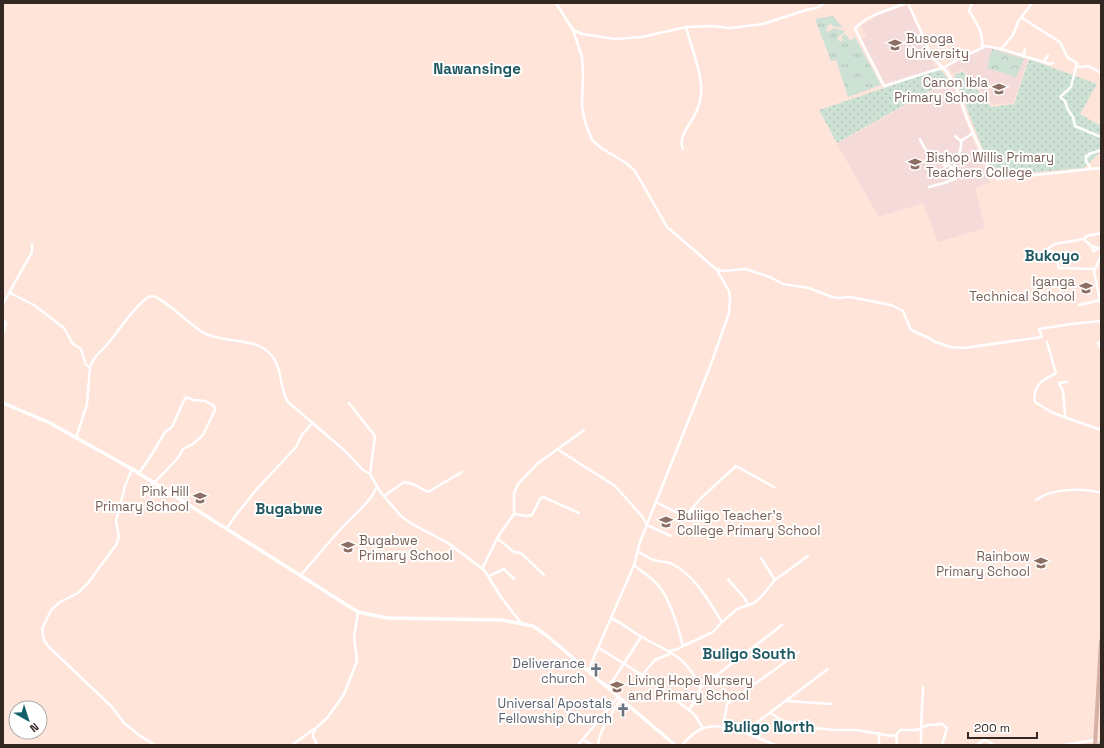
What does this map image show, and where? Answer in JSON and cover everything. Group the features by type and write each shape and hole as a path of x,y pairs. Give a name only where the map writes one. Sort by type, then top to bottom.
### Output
{"main road":[{"path":"1095,743 1101,642"}],"street":[{"path":"556,3 572,30 582,57 582,106 585,122 592,140 601,148 626,163 635,171 667,227 716,269 729,290 730,297 729,312 708,371 640,542 634,565 588,671"},
{"path":"572,30 582,34 615,39 642,37 686,27 712,26 730,28 763,24 816,8 825,3"},
{"path":"1053,63 1050,64 986,46 943,68 884,86 855,29 872,17 907,3 934,58 943,68 950,76 956,87 973,133 992,176 998,179 1101,168"},
{"path":"972,3 969,11 976,21 983,41 982,48"},
{"path":"1001,49 1013,35 1032,3"},
{"path":"1022,18 1060,42 1066,56 1077,64 1077,66 1088,66 1101,73"},
{"path":"683,149 682,142 684,131 697,110 701,95 701,82 686,27"},
{"path":"1023,57 1025,49"},
{"path":"1044,62 1048,55"},
{"path":"964,57 968,61"},
{"path":"1077,66 1074,69 1073,83 1071,87 1060,97 1066,101 1067,108 1073,117 1075,126 1101,137"},
{"path":"961,141 973,133"},
{"path":"920,139 930,156 950,162 959,153 962,146 961,141 955,136"},
{"path":"1091,169 1086,161 1086,156 1101,150"},
{"path":"930,187 955,179 954,170 956,157"},
{"path":"943,161 945,167 948,165 954,170"},
{"path":"1040,253 1029,250 1032,257 1036,257 1056,244 1084,239 1087,236 1101,233"},
{"path":"1084,239 1092,246 1099,248"},
{"path":"12,294 10,291 32,252 32,244"},
{"path":"1046,250 1055,255 1059,268 1094,269"},
{"path":"1101,255 1094,269 1095,281 1101,305"},
{"path":"716,269 722,271 746,269 772,278 783,284 809,288 832,297 850,297 890,305 902,311 911,330 933,341 950,347 964,348 1042,337 1039,329 1101,321"},
{"path":"3,304 9,293 34,305 64,328 74,344 81,349 86,365 90,366"},
{"path":"76,438 87,404 90,366 96,356 126,320 148,298 155,297 205,334 249,344 268,352 278,366 284,396 291,405 344,450 363,470 370,474 384,496 407,521 448,543 482,569 489,576 501,596 521,623"},
{"path":"1079,305 1100,300"},
{"path":"3,320 6,322 3,334"},
{"path":"1047,342 1056,373 1044,380 1038,386 1035,391 1035,402 1067,419 1101,430"},
{"path":"1101,342 1098,343 1101,348"},
{"path":"1067,382 1059,383 1063,391 1065,415 1067,419"},
{"path":"138,473 152,454 165,432 172,427 184,400 187,397 193,400 205,401 214,406 215,410 203,435 193,444 183,449 178,458 154,482"},
{"path":"3,403 50,423 132,469 358,612 386,618 502,620 533,626 546,635 675,745"},
{"path":"349,403 375,436 370,474"},
{"path":"227,528 236,514 256,490 296,447 302,435 312,423"},
{"path":"482,569 497,538 514,514 514,493 518,484 538,464 584,430"},
{"path":"557,449 615,486 642,516 647,525 671,536"},
{"path":"656,502 685,517 700,499 736,466 774,487"},
{"path":"132,469 125,486 116,521 119,537 116,545 88,583 78,593 60,602 51,610 42,629 44,640 49,647 112,707 124,723 139,735 156,745"},
{"path":"384,496 404,482 412,484 428,492 462,472"},
{"path":"301,575 339,531 365,504 377,486"},
{"path":"1036,500 1049,494 1068,490 1101,493"},
{"path":"514,514 527,516 532,515 540,499 543,497 579,513"},
{"path":"497,538 514,552 521,553 544,575"},
{"path":"637,551 652,559 673,565 684,573 702,591 722,622"},
{"path":"668,651 678,649 713,632 737,609 754,603 775,580 808,556"},
{"path":"761,558 775,580"},
{"path":"634,565 653,580 662,591 681,636 683,646"},
{"path":"489,576 504,569 514,580"},
{"path":"728,579 736,590 745,598 748,605"},
{"path":"292,745 316,728 328,716 344,694 357,661 354,637 358,612"},
{"path":"611,618 641,637 672,653 689,668 700,688 697,698 689,710"},
{"path":"700,688 782,625"},
{"path":"607,688 641,637"},
{"path":"599,647 624,662 689,710 694,714 703,728"},
{"path":"723,728 727,704 799,652"},
{"path":"642,675 655,660 672,653"},
{"path":"744,732 828,669"},
{"path":"921,745 923,687"},
{"path":"578,745 620,698"},
{"path":"598,745 599,738 620,698"},
{"path":"786,701 832,704"},
{"path":"771,713 777,718 788,722 814,728 879,733 892,736 896,735"},
{"path":"897,745 896,735 900,730 917,730 937,724 947,728 942,745"},
{"path":"682,745 695,732 703,728 716,726 744,732 775,745"},
{"path":"316,728 313,736 317,745"},
{"path":"879,733 879,745"},
{"path":"583,740 593,745"},
{"path":"977,745 985,740 995,745"},
{"path":"1064,745 1095,743"}],"shaded area":[{"name":"Busoga University","path":"907,6 936,68 886,85 862,39 867,36 861,26 879,15"},
{"name":"Canon Ibla Primary School","path":"986,47 991,47 1028,59 1013,103 992,104 963,69 953,74 948,67"},
{"name":"Bishop Willis Primary Teachers College","path":"950,81 990,183 975,188 985,228 938,242 923,203 879,217 837,144"}],"green space":[{"path":"833,16 843,28 832,26 832,24 828,25 826,32 834,28 845,31 837,38 840,42 843,40 841,37 846,34 850,41 855,37 881,85 848,97 836,60 831,61 815,19"},
{"path":"992,49 1024,59 1016,77 987,68"},
{"path":"1029,59 1097,84 1080,114 1101,126 1101,151 1084,168 993,176 954,75 963,71 991,107 1014,104"},
{"path":"940,69 949,80 837,143 819,110"}],"place":[{"name":"Busoga University","path":"895,45"},
{"name":"Canon Ibla Primary School","path":"999,89"},
{"name":"Bishop Willis Primary Teachers College","path":"915,164"},
{"name":"Iganga Technical School","path":"1086,288"},
{"name":"Pink Hill Primary School","path":"200,498"},
{"name":"Buliigo Teacher's College Primary School","path":"666,522"},
{"name":"Bugabwe Primary School","path":"348,547"},
{"name":"Rainbow Primary School","path":"1041,563"},
{"name":"Deliverance church","path":"596,670"},
{"name":"Living Hope Nursery and Primary School","path":"617,687"},
{"name":"Universal Apostals Fellowship Church","path":"623,710"}],"district":[{"name":"Nawansinge","path":"477,69"},
{"name":"Bukoyo","path":"1052,256"},
{"name":"Bugabwe","path":"289,509"},
{"name":"Buligo South","path":"749,654"},
{"name":"Buligo North","path":"769,727"}]}
